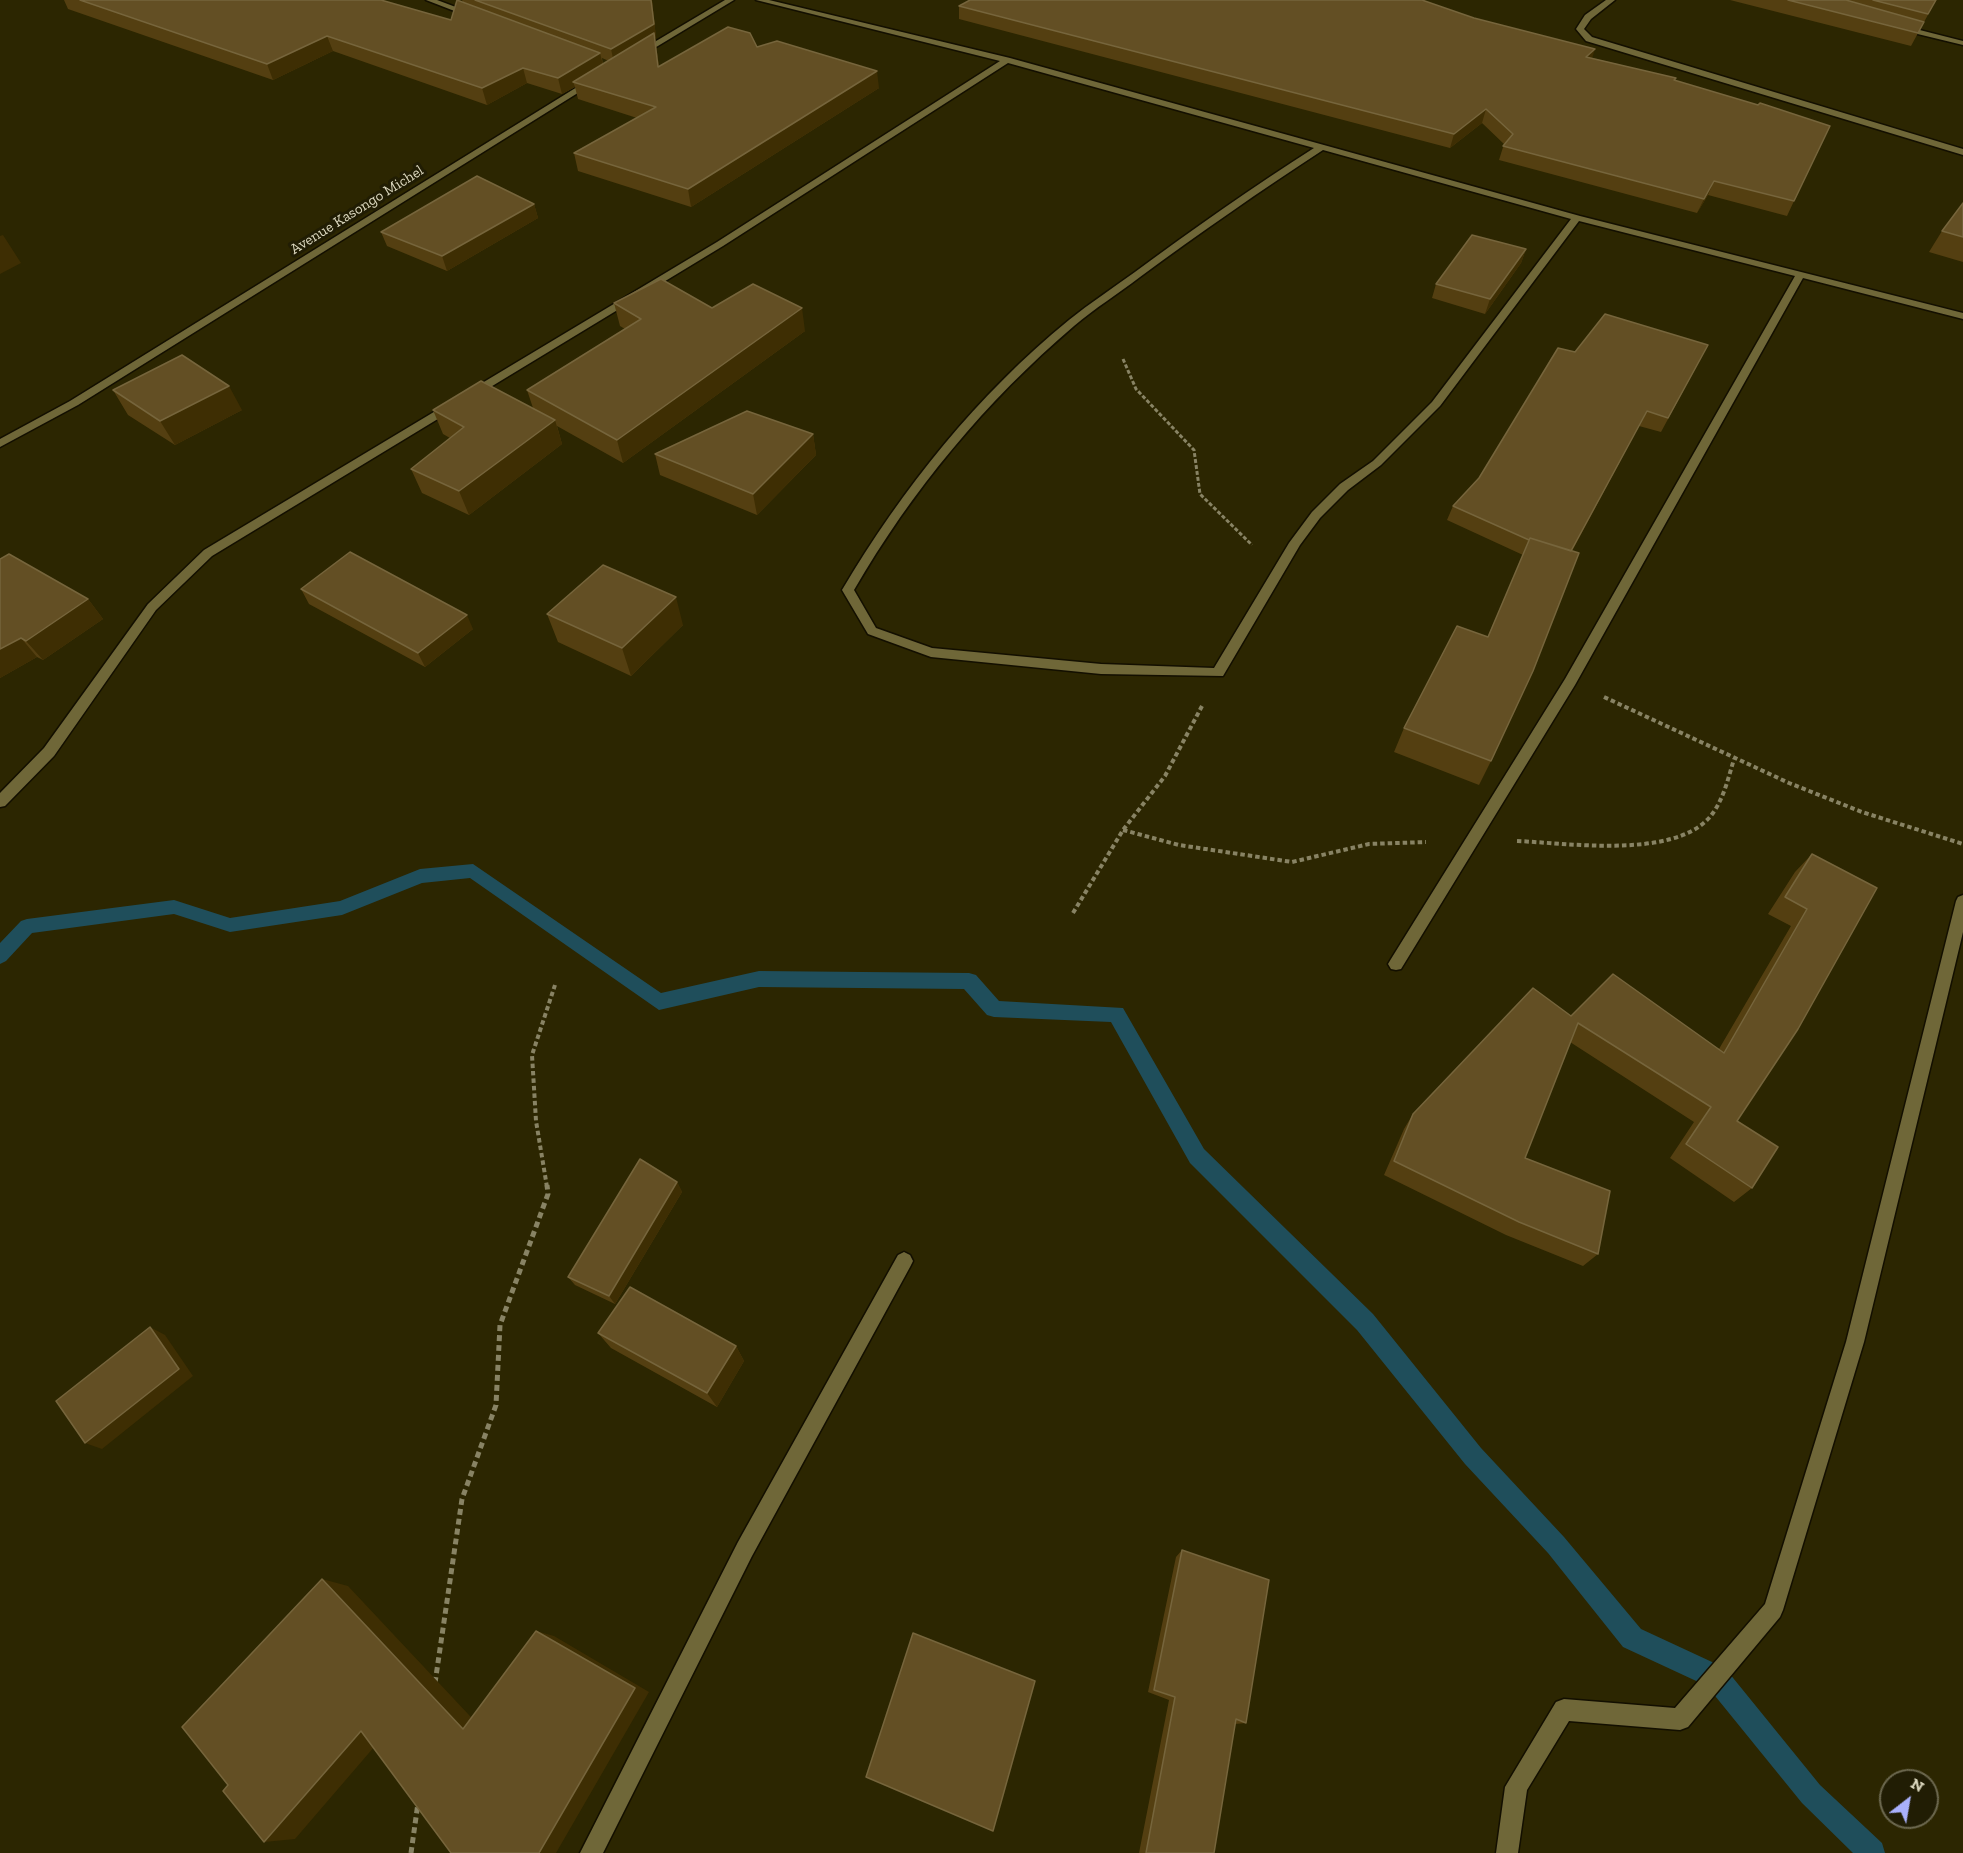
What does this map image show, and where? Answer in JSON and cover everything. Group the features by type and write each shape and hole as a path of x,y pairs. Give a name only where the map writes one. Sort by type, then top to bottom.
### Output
{"street":[{"path":"430,0 483,19"},
{"path":"634,56 729,0"},
{"path":"760,0 1007,60 1577,218 1963,316"},
{"path":"1611,0 1588,17 1580,28 1589,39 1963,152"},
{"path":"1886,24 1963,43"},
{"path":"0,802 49,752 152,606 208,553 368,459 720,244 1007,60"},
{"name":"Avenue Kasongo Michel","path":"0,444 84,397 605,74"},
{"path":"1323,146 1219,213 1072,323 996,396 933,465 871,547 848,590 872,631 931,652 1101,669 1218,674 1283,563 1317,515 1344,487 1377,463 1436,404 1577,218"},
{"path":"1396,964 1570,682 1801,274"},
{"path":"1507,1853 1516,1787 1564,1710 1680,1719 1773,1610 1855,1342 1963,901"},
{"path":"591,1853 745,1549 904,1261"}],"path":[{"path":"1123,359 1136,389 1194,450 1200,494 1261,554 1283,563"},
{"path":"1073,913 1123,830 1165,776 1218,674"},
{"path":"1570,682 1661,721 1734,759 1872,814 1963,844"},
{"path":"1123,830 1179,845 1292,862 1369,844 1475,839 1613,845 1665,841 1702,824 1724,796 1734,759"},
{"path":"435,1688 462,1499 495,1406 500,1325 548,1194 536,1121 532,1055 555,985"},
{"path":"411,1853 419,1794"}],"building":[{"path":"80,0 381,0 451,20 457,0 600,53 558,78 523,68 482,88 327,36 267,64"},
{"path":"475,0 651,0 654,24 611,49"},
{"path":"970,0 1422,0 1474,18 1595,49 1586,57 1676,78 1674,80 1758,105 1760,103 1830,126 1794,201 1714,181 1704,199 1503,146 1513,134 1486,109 1454,134 959,6"},
{"path":"1788,0 1846,0 1924,22 1918,33"},
{"path":"1873,0 1936,0 1928,14"},
{"path":"728,27 750,33 757,47 777,41 877,71 688,189 574,153 656,107 573,82 654,33 658,67"},
{"path":"477,176 534,204 442,256 381,232"},
{"path":"1963,203 1963,237 1942,231"},
{"path":"1472,235 1526,249 1490,299 1436,284"},
{"path":"661,279 712,308 753,284 802,308 617,440 527,390 641,319 614,303"},
{"path":"1605,314 1708,345 1668,418 1647,411 1571,551 1530,538 1529,540 1453,506 1479,478 1558,348 1575,352"},
{"path":"182,355 229,386 160,421 113,390"},
{"path":"481,381 555,420 459,491 411,469 464,427 433,410"},
{"path":"747,411 813,434 753,494 655,454"},
{"path":"1530,538 1579,553 1533,671 1491,761 1404,728 1457,626 1488,637"},
{"path":"350,552 467,615 418,653 301,589"},
{"path":"9,554 88,599 26,641 21,638 0,649 0,559"},
{"path":"603,565 676,597 622,648 547,614"},
{"path":"1812,854 1877,888 1798,1029 1737,1121 1778,1147 1752,1188 1686,1144 1711,1107 1578,1023 1525,1158 1610,1191 1598,1254 1519,1222 1394,1161 1413,1114 1533,988 1571,1016 1613,974 1724,1053 1807,909 1785,897"},
{"path":"640,1159 677,1182 609,1296 568,1277"},
{"path":"630,1287 736,1346 707,1393 598,1333"},
{"path":"150,1327 179,1369 85,1443 56,1401"},
{"path":"1182,1550 1269,1580 1246,1723 1236,1719 1214,1853 1146,1853 1175,1697 1154,1690"},
{"path":"322,1579 463,1729 536,1631 635,1688 539,1853 451,1853 361,1731 264,1842 223,1791 228,1785 182,1727"},
{"path":"913,1633 1035,1681 993,1831 866,1777"}],"waterway":[{"path":"0,956 27,926 174,907 230,925 342,908 420,876 473,871 659,1002 759,979 969,981 994,1009 1116,1014 1197,1156 1365,1322 1473,1456 1556,1545 1632,1638 1716,1677 1811,1794 1872,1853"}]}
